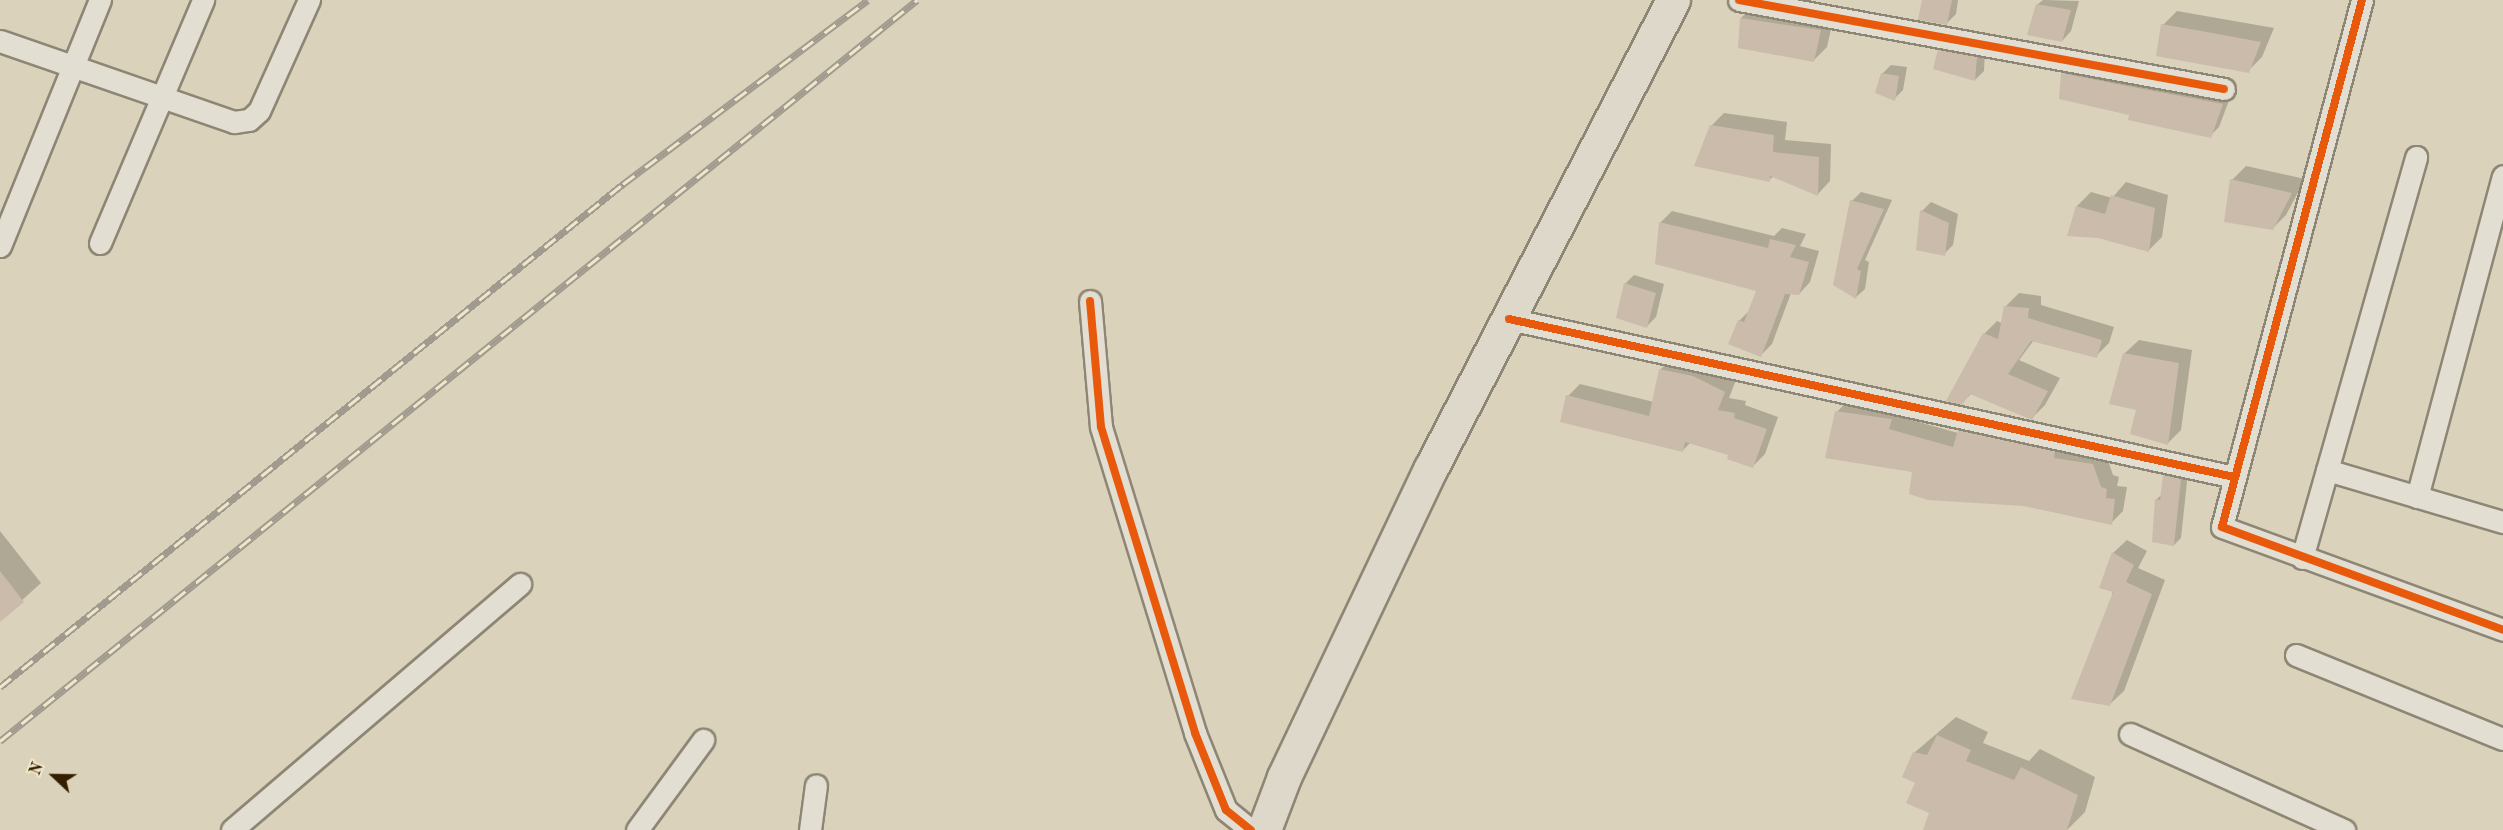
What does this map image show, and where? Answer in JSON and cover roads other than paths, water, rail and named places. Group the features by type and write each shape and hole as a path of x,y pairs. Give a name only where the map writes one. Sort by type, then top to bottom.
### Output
{"main road":[{"path":"1264,830 1284,777 1431,468 1673,0"}],"street":[{"path":"0,246 100,0"},
{"path":"100,243 203,0"},
{"path":"0,41 75,64 234,122 249,120 260,111 309,0"},
{"path":"1739,0 2224,89"},
{"path":"2362,0 2222,527 2503,630"},
{"path":"2302,558 2416,157"},
{"path":"2417,497 2503,176"},
{"path":"1090,301 1101,428 1195,733 1226,810 1251,830"},
{"path":"1509,320 2234,477"},
{"path":"2327,470 2503,522"},
{"path":"232,830 520,584"},
{"path":"2296,655 2503,739"},
{"path":"2130,734 2344,830"},
{"path":"637,830 704,740"},
{"path":"810,830 816,785"}],"railway":[{"path":"0,687 623,184 868,0"},
{"path":"0,741 917,0"}]}
